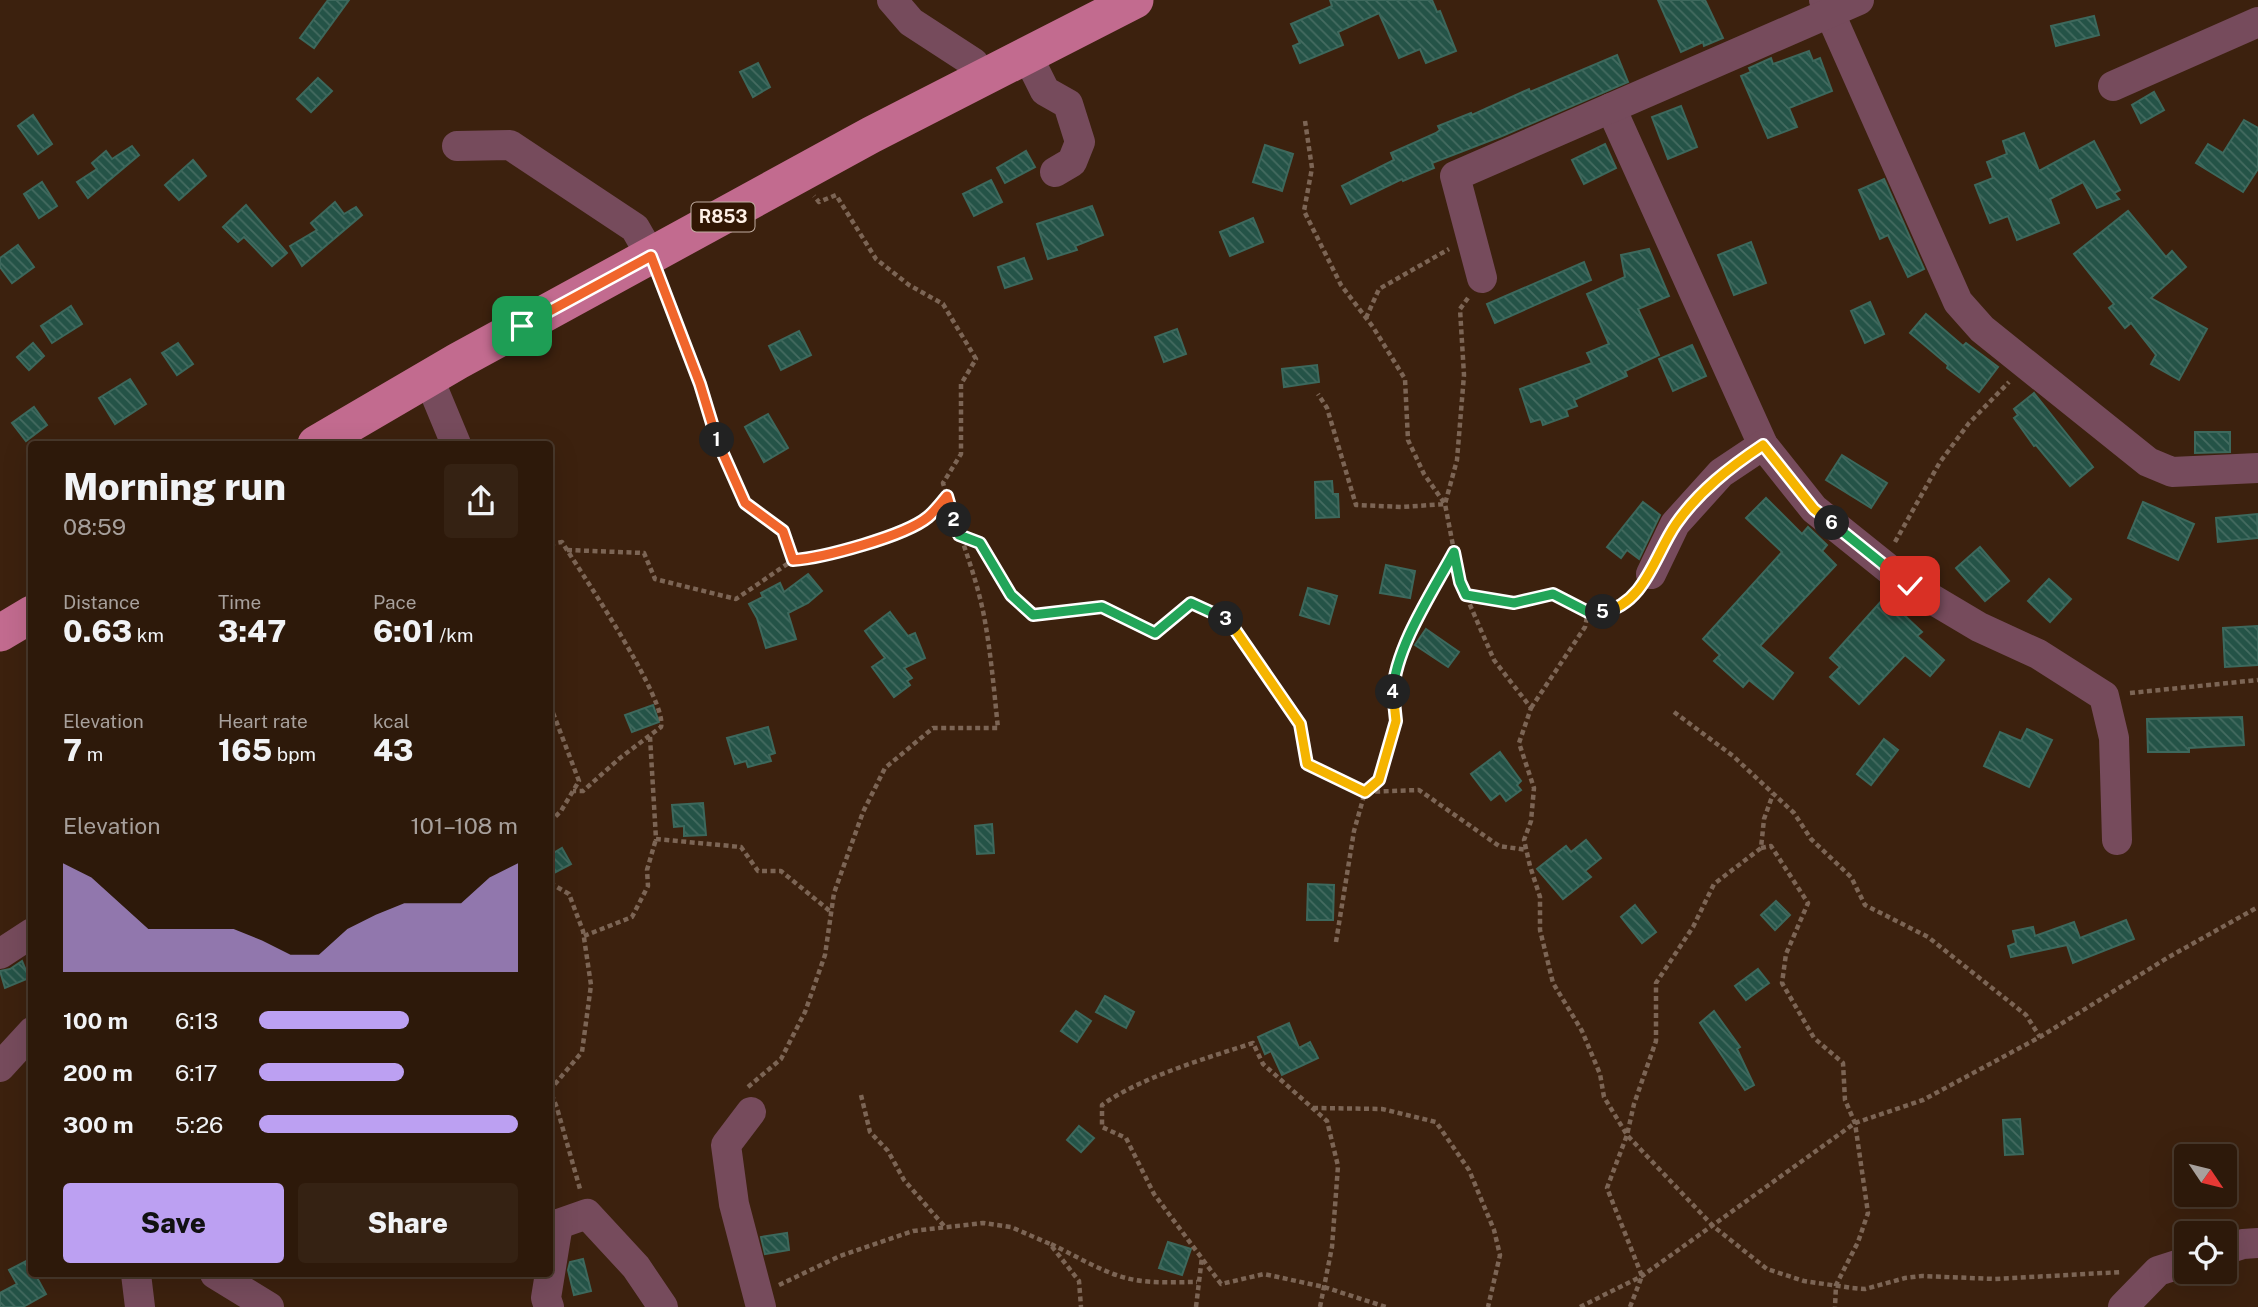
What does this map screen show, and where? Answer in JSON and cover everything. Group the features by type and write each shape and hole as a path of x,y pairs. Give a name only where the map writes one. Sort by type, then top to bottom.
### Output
{"main road":[{"name":"R853","path":"321,441 872,135 1135,0"},
{"path":"0,633 28,616"}],"street":[{"path":"892,0 911,22 974,63 981,80"},
{"path":"1482,278 1455,176 1611,108 1826,7 1859,0"},
{"path":"1826,7 1958,302 1982,329 2148,462 2172,472 2258,468"},
{"path":"2113,86 2258,22"},
{"path":"1027,55 1045,91 1068,104 1080,142 1072,162 1055,172"},
{"path":"1611,108 1763,445 1814,509 1910,586 1979,627 2038,654 2104,696 2114,738 2117,841"},
{"path":"457,146 510,145 635,228 651,256"},
{"path":"429,379 455,441"},
{"path":"1651,574 1675,524 1721,473 1763,445"},
{"path":"0,954 28,936"},
{"path":"0,1067 28,1038"},
{"path":"751,1112 726,1144 734,1204 758,1297"},
{"path":"554,1225 587,1214 636,1267 663,1307"},
{"path":"2237,1246 2258,1243"},
{"path":"2123,1307 2172,1267"},
{"path":"136,1277 139,1307"},
{"path":"220,1277 269,1307"},
{"path":"548,1277 546,1298 549,1307"}],"path":[{"path":"1305,121 1312,169 1304,211 1341,285 1405,379 1408,440 1424,474 1445,504 1460,582 1494,660 1531,708"},
{"path":"751,1112 748,1087 781,1059 805,1012 825,955 834,893 863,812 885,768 933,728 998,728 984,616 973,571 943,482 961,454 961,384 976,359 943,304 909,285 876,259 835,195 819,202 799,175"},
{"path":"1366,318 1379,289 1471,237"},
{"path":"651,256 700,384 718,444 745,503 783,531 793,560"},
{"path":"1445,504 1457,460 1464,374 1460,309 1482,278"},
{"path":"1882,564 1940,462 1969,423 2026,365"},
{"path":"1318,394 1327,408 1356,505 1402,507 1445,504"},
{"path":"567,550 644,553 655,579 736,599 793,560 817,558 894,534 928,518 947,496"},
{"path":"959,535 980,543 1011,595 1033,615 1102,607 1155,633 1191,603 1229,621 1300,724 1307,764 1365,792 1419,790 1499,846 1527,850"},
{"path":"553,544 562,542 567,550 652,693 663,720 661,727 583,791 573,791"},
{"path":"1336,942 1354,831 1365,792 1379,780 1396,721 1394,677 1417,620 1454,552"},
{"path":"1466,595 1514,603 1553,594 1588,612 1606,612 1623,604 1651,574"},
{"path":"1588,612 1585,627 1531,708 1519,743 1534,788 1531,821 1524,839 1540,897 1540,930 1553,983 1601,1074 1604,1097 1628,1135 1713,1226 1767,1269 1804,1281 1865,1289 1922,1276 1995,1279 2172,1267"},
{"path":"2104,696 2258,680"},
{"path":"1674,712 1733,756 1794,814 1811,839 1851,877 1865,905 1928,937 2026,1015 2040,1037"},
{"path":"553,713 579,781 553,819"},
{"path":"584,936 632,917 648,886 647,870 656,839 650,736"},
{"path":"1760,848 1764,819 1773,793"},
{"path":"656,839 741,847 758,871 781,871 831,912"},
{"path":"1630,1307 1642,1276 1607,1188 1628,1135 1634,1104 1656,1041 1656,983 1693,927 1714,884 1760,848 1771,846 1808,903 1786,954 1782,983 1814,1038 1843,1063 1845,1100 1855,1124 1868,1213 1858,1242 1836,1285 1835,1307"},
{"path":"553,885 569,894 584,936 591,985 582,1052 553,1086"},
{"path":"1580,1307 1642,1276 1855,1124 1923,1100 2040,1037 2155,965 2258,907"},
{"path":"1320,1307 1324,1287 1332,1247 1338,1166 1326,1121 1263,1064 1253,1043 1200,1060 1128,1090 1102,1105 1102,1127 1126,1138 1154,1194 1221,1284 1264,1274 1324,1287 1386,1307"},
{"path":"860,1095 870,1132 888,1151 904,1180 946,1227"},
{"path":"553,1098 587,1214"},
{"path":"1312,1108 1382,1108 1436,1122 1469,1170 1494,1230 1500,1255 1488,1307"},
{"path":"758,1297 769,1289 840,1256 913,1231 983,1223 1011,1227 1129,1279 1197,1282"},
{"path":"1050,1244 1079,1281 1081,1307"},
{"path":"1196,1307 1202,1257"}],"building":[{"path":"328,0 349,0 314,48 300,38"},
{"path":"1330,0 1432,0 1437,12 1440,11 1456,51 1426,63 1420,49 1399,58 1379,13 1338,32 1343,45 1300,63 1293,46 1300,43 1291,24 1332,6"},
{"path":"1658,0 1705,0 1723,38 1704,46 1703,42 1681,52"},
{"path":"2094,16 2099,35 2056,46 2051,26"},
{"path":"1809,51 1813,61 1820,58 1832,91 1789,108 1797,127 1768,138 1741,76 1751,72 1749,68 1771,58 1773,64"},
{"path":"1617,55 1628,82 1432,163 1434,168 1403,181 1402,179 1351,204 1342,186 1394,160 1391,153 1436,133 1440,130 1438,126 1471,113 1472,115 1529,89 1530,92"},
{"path":"758,63 770,87 753,97 740,72"},
{"path":"318,78 332,91 311,112 297,99"},
{"path":"2154,92 2164,110 2141,123 2132,105"},
{"path":"1681,106 1697,147 1668,159 1652,117"},
{"path":"33,115 52,144 38,154 18,126"},
{"path":"2244,120 2258,128 2258,169 2243,192 2196,163 2208,144 2223,153"},
{"path":"2024,133 2039,171 2094,141 2120,190 2114,193 2119,199 2097,208 2083,182 2050,199 2059,223 2017,240 2008,216 1990,223 1975,185 1993,178 1987,162 2007,154 2003,141"},
{"path":"1605,144 1616,168 1584,184 1572,160"},
{"path":"1265,145 1293,154 1282,191 1253,182"},
{"path":"132,146 139,155 88,198 77,182 97,169 92,163 106,151 112,159"},
{"path":"1026,151 1035,167 1005,183 997,168"},
{"path":"193,160 206,176 179,200 165,185"},
{"path":"1884,179 1924,269 1908,277 1888,235 1880,239 1859,190"},
{"path":"991,180 1002,202 974,216 963,194"},
{"path":"42,182 57,206 39,218 24,194"},
{"path":"335,202 344,214 356,207 362,215 302,266 290,246 317,230 311,223"},
{"path":"246,205 287,253 272,266 244,237 238,242 223,227"},
{"path":"1092,206 1103,235 1075,246 1077,250 1048,259 1037,224"},
{"path":"2128,211 2166,257 2172,251 2186,267 2151,298 2207,329 2179,380 2151,364 2156,355 2131,323 2125,328 2109,308 2114,304 2074,254"},
{"path":"1253,218 1263,242 1230,256 1220,232"},
{"path":"1751,242 1766,283 1734,295 1718,255"},
{"path":"18,245 34,267 12,283 0,267 0,258"},
{"path":"1649,249 1669,296 1638,309 1659,355 1625,371 1627,376 1574,400 1577,406 1566,410 1568,416 1543,425 1541,419 1531,422 1520,389 1592,363 1587,353 1609,344 1587,294 1625,277 1621,255"},
{"path":"1024,258 1032,279 1005,288 998,267"},
{"path":"1584,262 1591,280 1495,323 1487,304"},
{"path":"1870,302 1884,334 1865,343 1851,311"},
{"path":"71,306 82,324 52,343 41,326"},
{"path":"1926,314 1963,346 1966,343 1998,367 1979,392 1947,368 1948,365 1910,333"},
{"path":"1177,329 1186,354 1164,362 1155,337"},
{"path":"799,331 811,355 781,370 769,346"},
{"path":"33,343 44,356 29,370 17,357"},
{"path":"178,343 193,364 177,375 162,353"},
{"path":"1692,345 1706,376 1673,391 1659,359"},
{"path":"1317,365 1319,382 1284,387 1282,369"},
{"path":"130,379 146,404 115,424 99,398"},
{"path":"2034,393 2093,467 2070,486 2036,445 2034,446 2014,418 2018,415 2014,409"},
{"path":"34,407 47,425 26,441 12,423"},
{"path":"768,414 788,448 764,462 745,427"},
{"path":"2195,432 2230,432 2230,452 2195,453"},
{"path":"1842,455 1887,483 1871,508 1826,480"},
{"path":"1332,481 1333,494 1338,494 1339,517 1316,518 1315,482"},
{"path":"1766,498 1802,534 1808,527 1827,545 1822,551 1836,565 1760,646 1793,673 1773,699 1749,680 1743,687 1714,661 1720,655 1703,639 1782,552 1746,518"},
{"path":"1643,502 1660,515 1639,559 1627,550 1621,558 1607,547"},
{"path":"2143,502 2194,524 2178,560 2128,538"},
{"path":"2257,514 2258,538 2218,542 2216,518"},
{"path":"1980,547 2009,581 1985,601 1956,568"},
{"path":"1386,565 1415,571 1410,598 1380,593"},
{"path":"808,574 822,591 808,603 788,613 796,639 766,648 757,618 749,604 763,597 761,593 780,583 784,592"},
{"path":"2049,579 2071,599 2050,622 2028,601"},
{"path":"1308,588 1337,596 1329,624 1300,615"},
{"path":"1885,597 1922,632 1917,636 1944,660 1930,676 1905,655 1859,704 1830,677 1840,667 1830,658"},
{"path":"890,612 908,636 915,633 925,658 904,668 912,678 907,681 910,685 894,697 872,667 885,658 865,631"},
{"path":"2258,626 2258,665 2225,667 2223,628"},
{"path":"1426,629 1459,652 1448,667 1415,645"},
{"path":"653,705 659,722 632,732 625,715"},
{"path":"2242,717 2244,745 2189,748 2189,752 2148,752 2147,719"},
{"path":"768,727 775,753 769,755 771,761 748,767 746,761 735,764 727,738"},
{"path":"2027,729 2052,740 2029,787 1984,766 2000,732 2021,741"},
{"path":"1884,739 1898,750 1871,785 1857,774"},
{"path":"1500,752 1521,781 1517,785 1521,790 1506,801 1500,793 1491,800 1471,774"},
{"path":"703,803 706,835 684,836 684,826 674,827 672,805"},
{"path":"992,824 994,853 977,854 975,826"},
{"path":"1586,840 1601,858 1585,871 1591,877 1563,899 1537,869 1566,846 1571,852"},
{"path":"562,848 571,864 553,873 553,853"},
{"path":"1308,884 1334,885 1333,920 1307,920"},
{"path":"1776,901 1790,915 1775,930 1761,915"},
{"path":"1635,905 1656,932 1642,943 1621,917"},
{"path":"2126,920 2134,939 2073,963 2067,945 2011,957 2008,946 2016,943 2013,931 2033,927 2035,936 2074,922 2080,938"},
{"path":"22,961 28,978 5,988 0,971 10,969"},
{"path":"1758,969 1769,983 1746,1000 1735,986"},
{"path":"1105,996 1134,1012 1126,1028 1096,1012"},
{"path":"1076,1011 1091,1021 1077,1042 1061,1031"},
{"path":"1714,1011 1740,1047 1737,1049 1754,1085 1745,1090 1700,1023"},
{"path":"1289,1023 1299,1048 1310,1042 1318,1058 1282,1075 1271,1051 1265,1054 1258,1037"},
{"path":"2020,1119 2023,1154 2005,1155 2003,1120"},
{"path":"1079,1126 1094,1138 1081,1152 1067,1140"},
{"path":"787,1233 789,1250 765,1254 761,1237"},
{"path":"1168,1242 1191,1249 1182,1275 1159,1268"},
{"path":"583,1259 591,1291 574,1295 568,1270 570,1262"},
{"path":"28,1260 28,1277 37,1277 46,1294 23,1307 0,1307 0,1293 17,1284 9,1270"}],"route":[{"path":"522,326 651,256 700,384 718,444 745,503 783,531 793,560 817,558 894,534 928,518 947,496 959,535 980,543 1011,595 1033,615 1102,607 1155,633 1191,603 1229,621 1300,724 1307,764 1365,792 1379,780 1396,721 1394,677 1417,620 1454,552 1460,582 1466,595 1514,603 1553,594 1588,612 1606,612 1623,604 1651,574 1675,524 1721,473 1763,445 1814,509 1910,586"}]}
